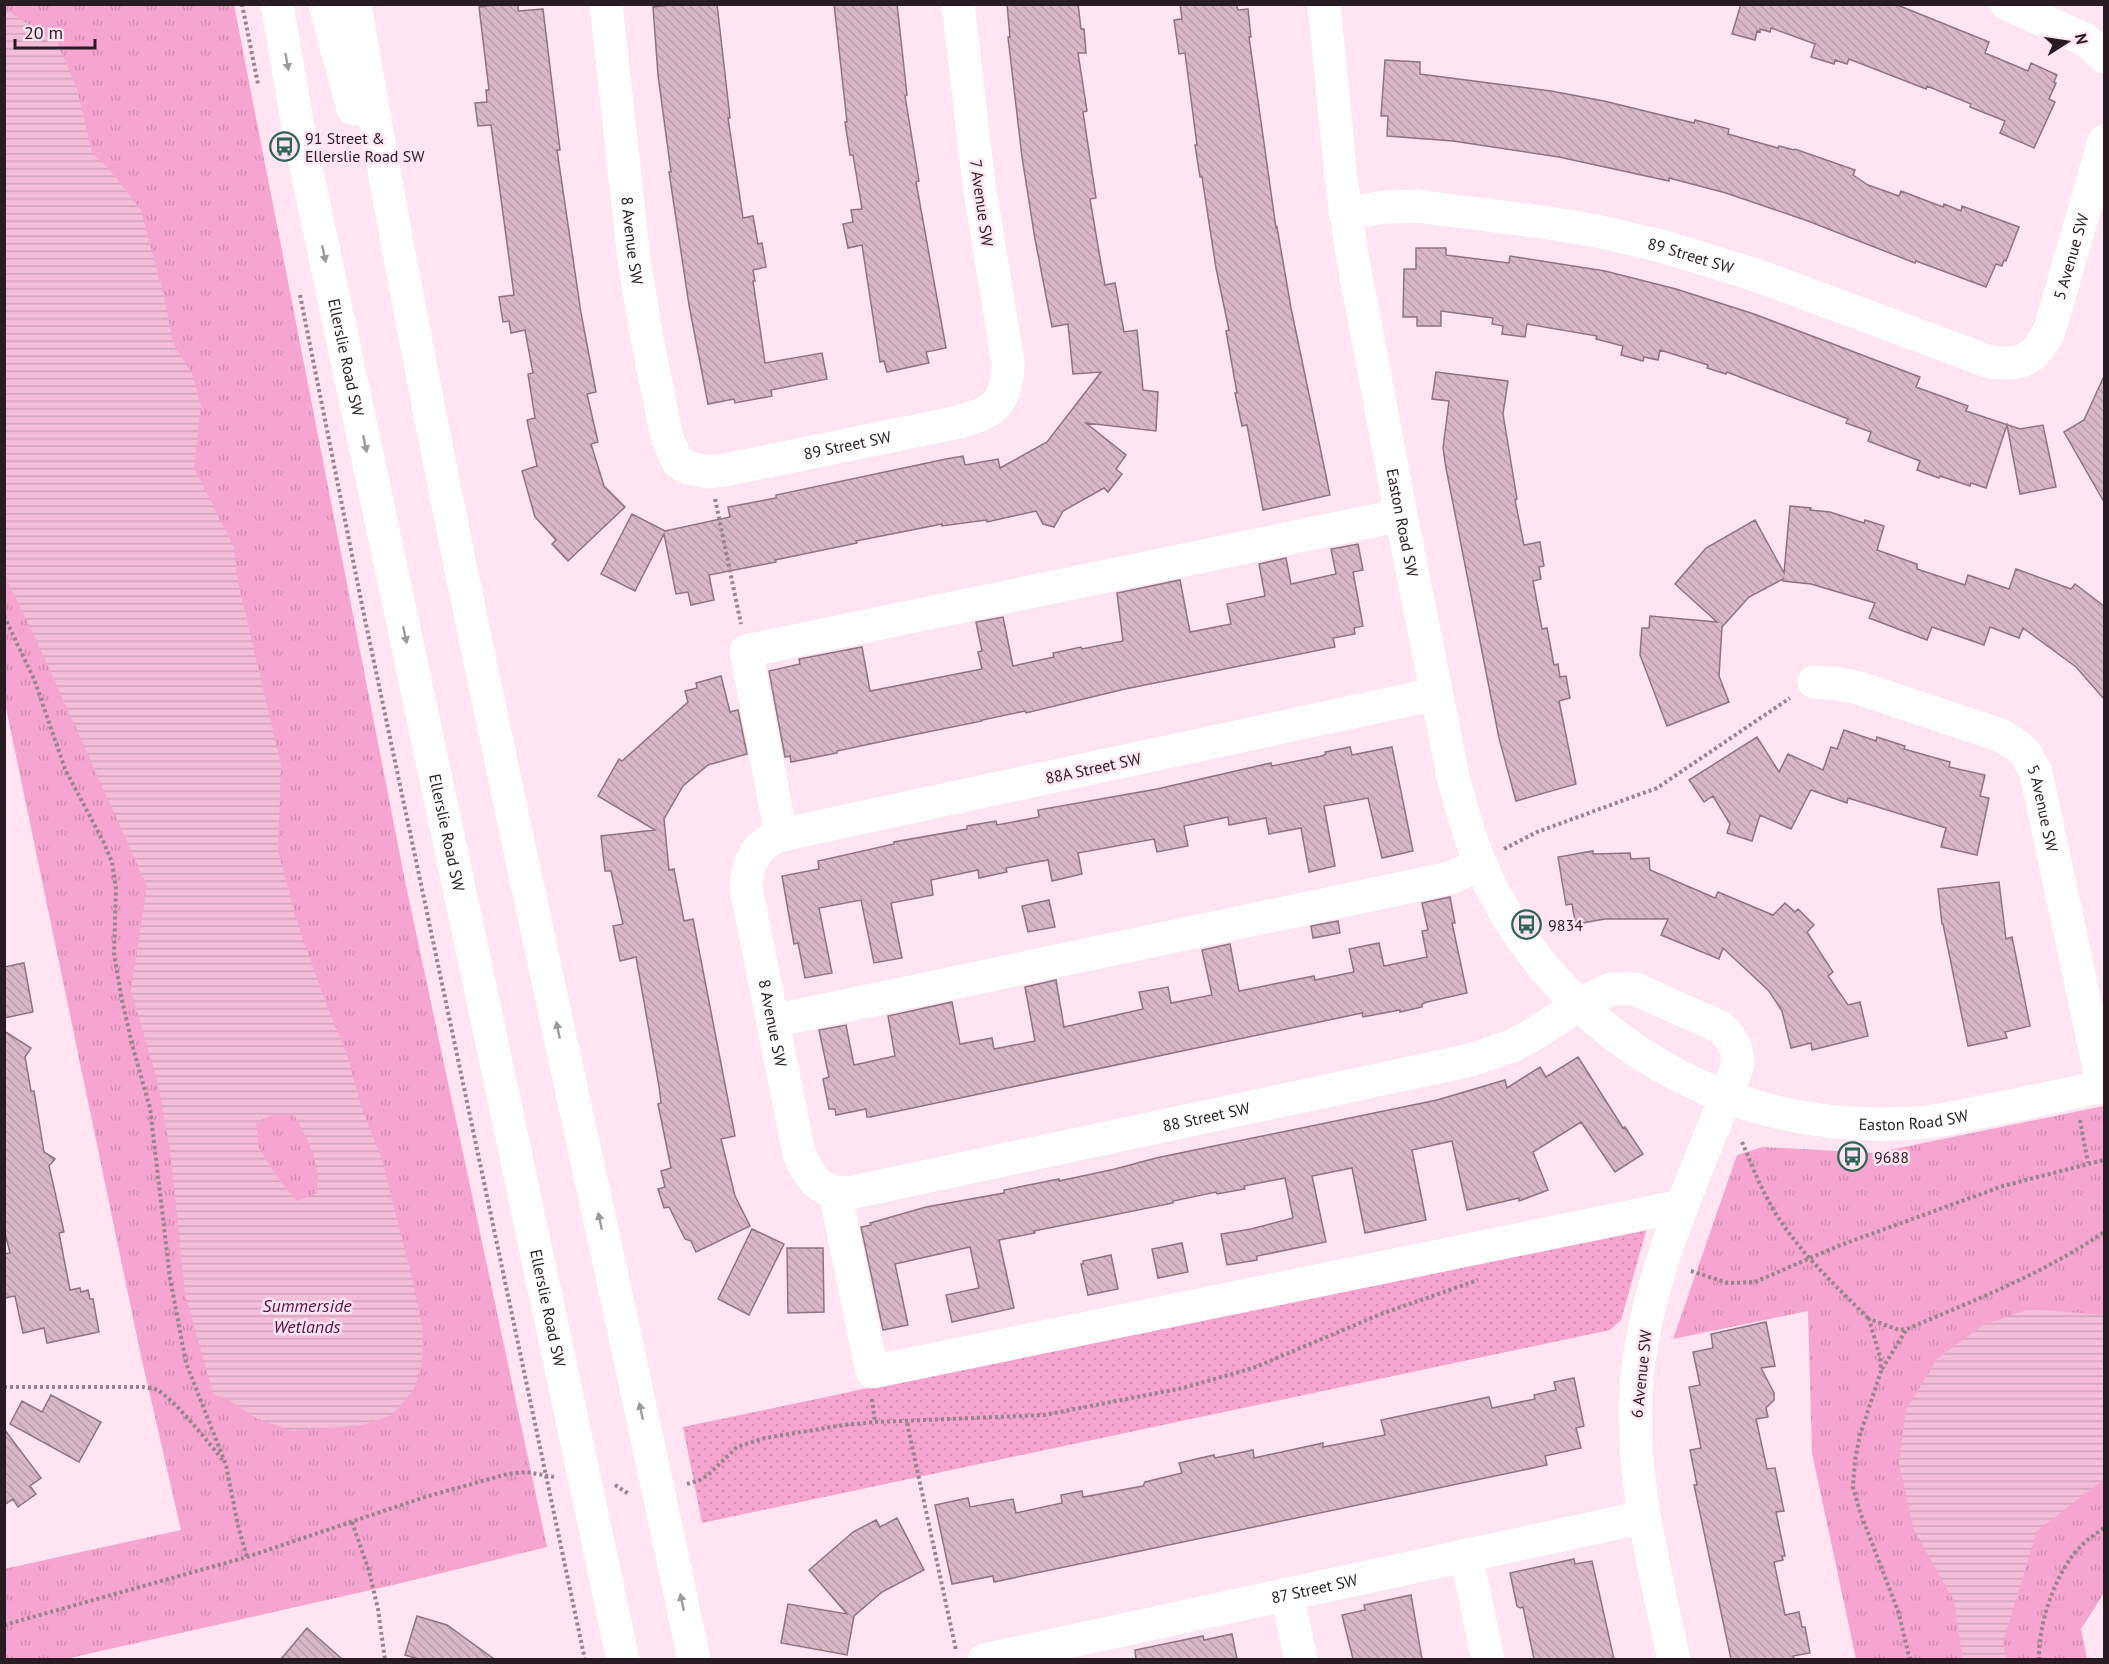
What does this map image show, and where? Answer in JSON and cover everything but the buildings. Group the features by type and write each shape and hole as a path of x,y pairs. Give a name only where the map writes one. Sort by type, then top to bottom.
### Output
{"street":[{"name":"Ellerslie Road SW","path":"277,4 300,139 623,1659"},
{"path":"326,4 434,430"},
{"path":"354,4 385,184 514,826 694,1659"},
{"path":"376,4 434,430"},
{"name":"8 Avenue SW","path":"606,4 627,200 645,333 667,438 678,462 699,470"},
{"name":"7 Avenue SW","path":"958,4 980,185 1008,362 1008,378 1001,400"},
{"name":"Easton Road SW","path":"1324,4 1345,213 1401,515 1454,781 1480,864 1503,908 1529,947 1555,981 1579,1005 1612,1034 1647,1058 1725,1098 1774,1113 1802,1118 1882,1124 1944,1119 2094,1088"},
{"path":"2007,4 2086,40 2104,57"},
{"name":"5 Avenue SW","path":"2023,361 2036,353 2050,329 2104,141"},
{"name":"89 Street SW","path":"1345,213 1386,207 1416,206 1598,231 1661,246 1756,275 1990,362 2005,364 2023,361"},
{"name":"89 Street SW","path":"699,470 725,470 959,422 991,410 1001,400"},
{"path":"768,843 746,651 1401,515"},
{"name":"5 Avenue SW","path":"1814,682 1859,688 1984,729 2015,744 2026,754 2036,773 2094,1088"},
{"name":"88A Street SW","path":"768,843 1436,694"},
{"name":"8 Avenue SW","path":"768,843 747,872 746,888 799,1153 805,1169 829,1190"},
{"path":"773,1021 1450,878 1480,864"},
{"path":"1579,1005 1611,989 1635,989 1720,1027 1732,1037 1738,1058 1738,1065 1725,1098"},
{"name":"88 Street SW","path":"829,1190 844,1193 865,1189 1449,1066 1512,1046 1579,1005"},
{"name":"6 Avenue SW","path":"1674,1659 1644,1517 1635,1426 1638,1368 1650,1305 1682,1206 1725,1098"},
{"path":"829,1190 872,1372 1682,1206"},
{"name":"87 Street SW","path":"984,1659 1644,1517"},
{"path":"1466,1556 1488,1659"},
{"path":"1287,1594 1300,1659"}],"path":[{"path":"242,4 258,85"},
{"path":"299,291 363,610 585,1659"},
{"path":"699,470 746,651"},
{"path":"4,616 34,679 65,769 112,862 116,889 114,953 133,1048 150,1108 171,1278 186,1363 226,1465 238,1526 247,1557"},
{"path":"1480,864 1538,832 1657,788 1814,682"},
{"path":"2088,1164 2094,1088"},
{"path":"1742,1142 1767,1198 1809,1259 1869,1319 1899,1330 1907,1329 2035,1274 2104,1232"},
{"path":"1686,1270 1719,1281 1741,1284 1755,1282 1838,1246 2003,1186 2104,1160"},
{"path":"680,1485 700,1480 708,1475 730,1452 747,1443 844,1425 1044,1414 1183,1388 1253,1368 1381,1314 1483,1279"},
{"path":"1869,1319 1880,1357 1881,1371"},
{"path":"1907,1329 1881,1371 1860,1436 1853,1486 1860,1512 1898,1611 1910,1659"},
{"path":"4,1387 143,1387 156,1389 211,1445 226,1465"},
{"path":"907,1422 958,1659"},
{"path":"4,1625 247,1557 425,1497 507,1474 527,1472 556,1478"},
{"path":"352,1522 369,1571 378,1609 385,1659"},
{"path":"2039,1659 2039,1641 2049,1600 2062,1574 2081,1545 2104,1528"}],"green space":[{"path":"5,5 234,5 404,876 547,1547 393,1585 61,1660 5,1659 4,1569 181,1530 141,1356 5,703"},
{"path":"2104,1106 2104,1593 2081,1629 2087,1659 1856,1659 1812,1453 1808,1311 1673,1339 1737,1155 1763,1147 1875,1153"},
{"path":"1648,1224 1621,1320 1610,1330 702,1523 683,1427"}],"water":[{"name":"Summerside Wetlands","path":"5,9 57,43 77,88 92,153 110,170 141,210 174,345 192,373 201,405 194,468 234,547 238,582 281,765 278,851 297,922 348,1058 362,1109 382,1160 414,1286 423,1332 422,1363 414,1389 392,1415 363,1425 292,1431 256,1418 229,1400 213,1394 185,1293 170,1149 157,1079 131,991 147,886 5,576","holes":["273,1114 294,1115 313,1152 318,1182 317,1193 297,1201 278,1179 259,1148 256,1123"]},
{"path":"2029,1309 2104,1315 2104,1479 2037,1531 2003,1642 2006,1659 1963,1659 1954,1601 1914,1530 1899,1464 1906,1410 1937,1359 1983,1325"}],"place":[{"name":"91 Street & Ellerslie Road SW","path":"284,147"},
{"name":"9834","path":"1527,925"},
{"name":"9688","path":"1853,1157"}]}
